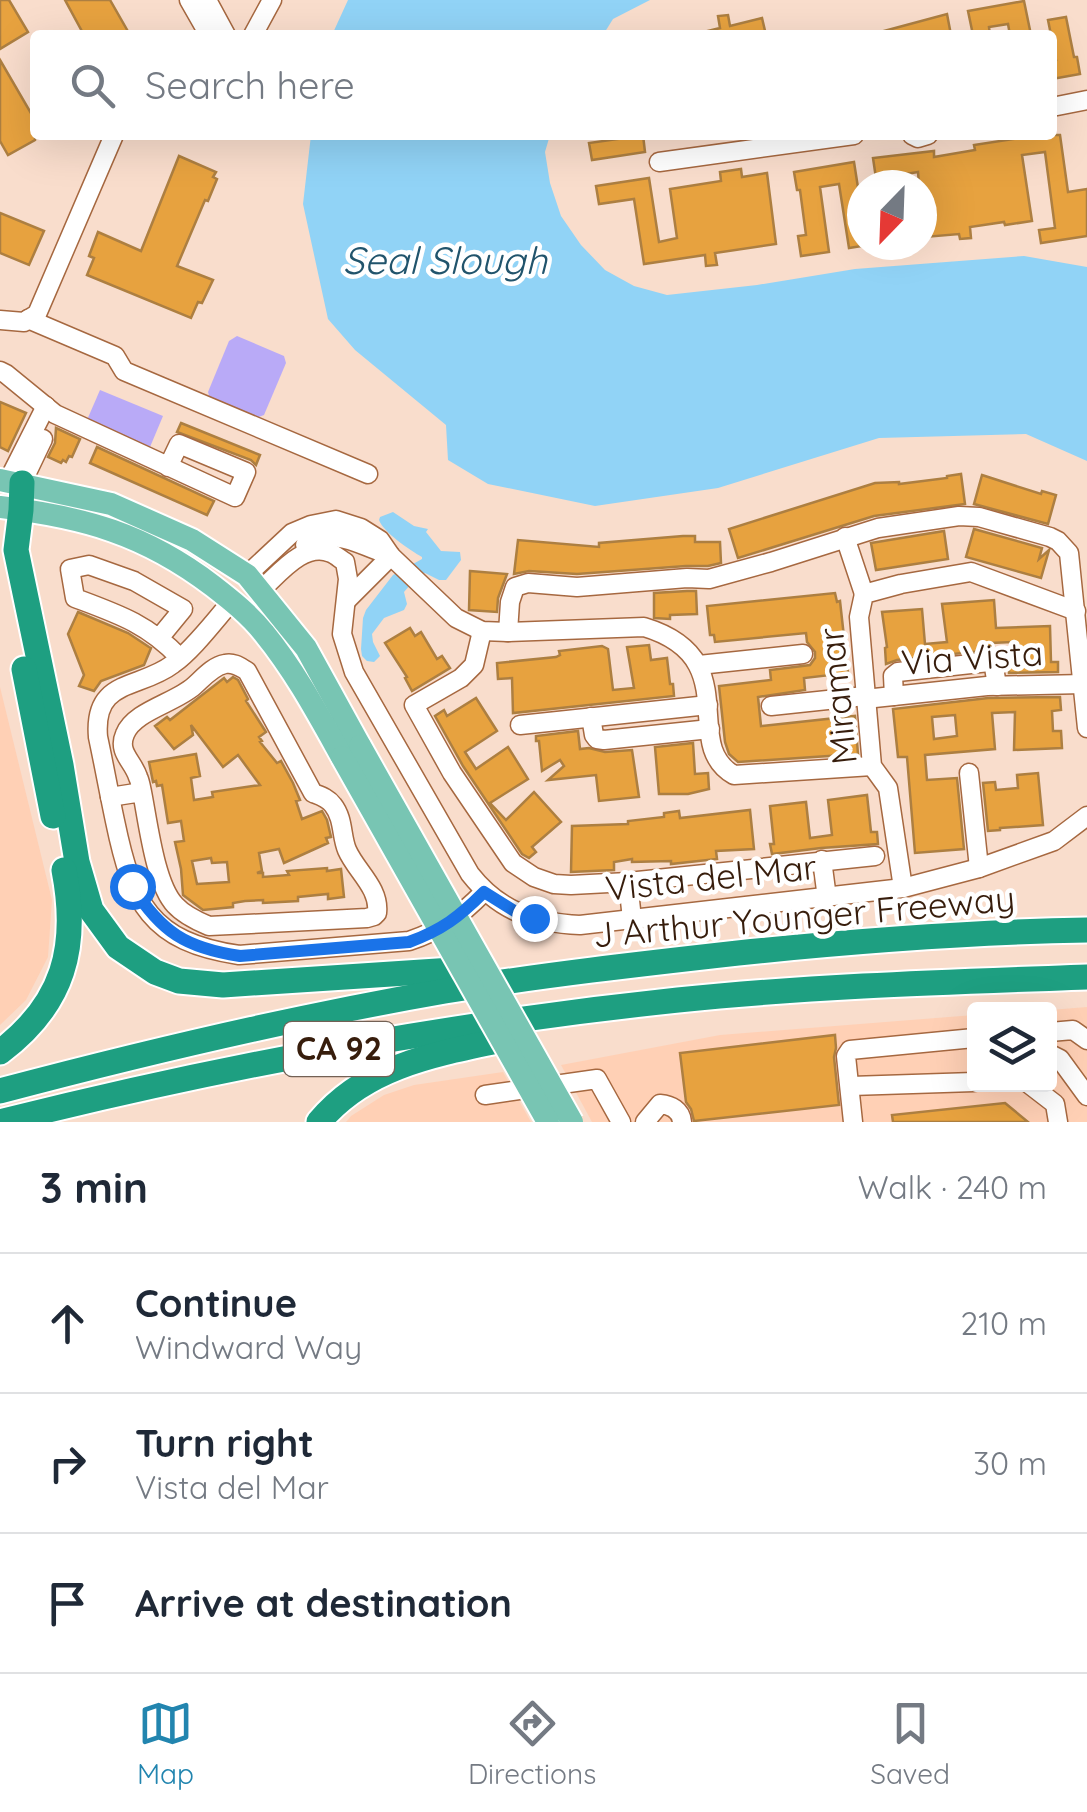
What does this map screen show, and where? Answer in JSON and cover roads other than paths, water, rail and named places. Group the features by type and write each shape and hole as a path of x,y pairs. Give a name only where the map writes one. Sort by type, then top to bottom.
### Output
{"highway":[{"path":"7,485 16,550 82,887 104,930 135,960 179,982 223,985 592,961 628,965"},
{"path":"0,552 71,924 64,967 50,996 31,1024 0,1052"},
{"name":"J Arthur Younger Freeway","path":"0,1090 128,1057 447,991 628,965 787,948 1001,932 1087,930"},
{"name":"J Arthur Younger Freeway","path":"0,1122 302,1056 603,1008 801,990 1087,977"},
{"path":"320,1122 356,1088 378,1074 410,1062 682,1000"}],"main road":[{"path":"7,485 111,504 144,517 192,540 254,583 306,648 351,751 548,1122"},
{"path":"11,509 83,521 137,538 188,567 263,630 351,751 572,1122"}],"street":[{"path":"189,0 206,30"},
{"path":"207,0 223,30"},
{"path":"257,30 272,0"},
{"path":"1057,106 1087,100"},
{"path":"0,320 24,322 37,314 112,140"},
{"path":"659,162 818,140"},
{"path":"28,319 115,356 124,371 368,474"},
{"path":"2,377 51,410 168,467"},
{"path":"7,485 51,410"},
{"path":"508,632 515,587 528,583 577,588 709,579 878,528 968,515 1058,541 1069,553 1087,728"},
{"path":"254,583 292,532 336,520 361,528 380,540 395,560 456,618 482,631 644,627 680,643 699,665 713,752 724,770 734,775 872,766"},
{"path":"254,583 289,564 298,548 337,536 356,540 395,560"},
{"path":"845,538 864,594"},
{"name":"Vista del Mar","path":"289,564 309,550 328,551 345,562 348,579 342,634 354,672 470,874 484,892 516,912 560,924 580,925 903,888 978,868 1054,841 1087,816"},
{"path":"347,600 395,560"},
{"path":"160,637 183,609 134,580 90,565 70,569 75,598 121,615 160,637 180,658"},
{"name":"Miramar","path":"903,888 888,788 872,766 859,616 864,594 971,572 1076,611"},
{"path":"232,601 180,658 153,676 110,694 100,707 98,737 123,860 132,886 147,910 165,929 190,944 240,956 409,942 435,932 461,915 484,892"},
{"path":"482,631 474,665 461,678 414,705 452,773 521,870 554,884 628,882 874,856"},
{"path":"699,665 802,654"},
{"path":"223,664 238,665 247,671 314,793 330,800 336,810 345,847 376,895 377,913 367,918 209,926 198,921 174,904 162,888 142,792 122,742 132,721 190,690 213,669 223,664"},
{"name":"Via Vista","path":"771,706 997,686 1084,684"},
{"path":"520,725 708,705"},
{"path":"590,717 594,735 604,740 710,728"},
{"path":"969,773 978,868"},
{"path":"110,797 142,792"},
{"path":"822,860 827,898"},
{"path":"628,882 632,920"},
{"path":"1057,1031 1073,1030 1087,1040"},
{"path":"853,1122 846,1056 850,1050 967,1039"},
{"path":"1057,1058 1087,1096"},
{"path":"485,1095 597,1078 621,1122"},
{"path":"851,1086 967,1082"},
{"path":"1039,1092 1055,1104 1058,1122"},
{"path":"645,1122 660,1104 676,1110 682,1122"}],"water":[{"path":"348,0 650,0 613,19 606,30 334,30"},
{"name":"Seal Slough","path":"310,140 549,140 545,152 550,183 561,216 581,245 605,270 634,286 667,295 855,269 1024,256 1087,267 1087,461 1026,434 879,438 718,488 595,506 488,484 448,460 446,425 355,350 328,319 303,204"},
{"path":"393,512 414,526 428,529 426,532 441,551 460,552 461,560 446,580 425,573 417,577 404,592 404,610 384,618 372,634 380,656 374,662 367,661 361,649 366,610 393,575 422,559 382,525 380,517"}]}
